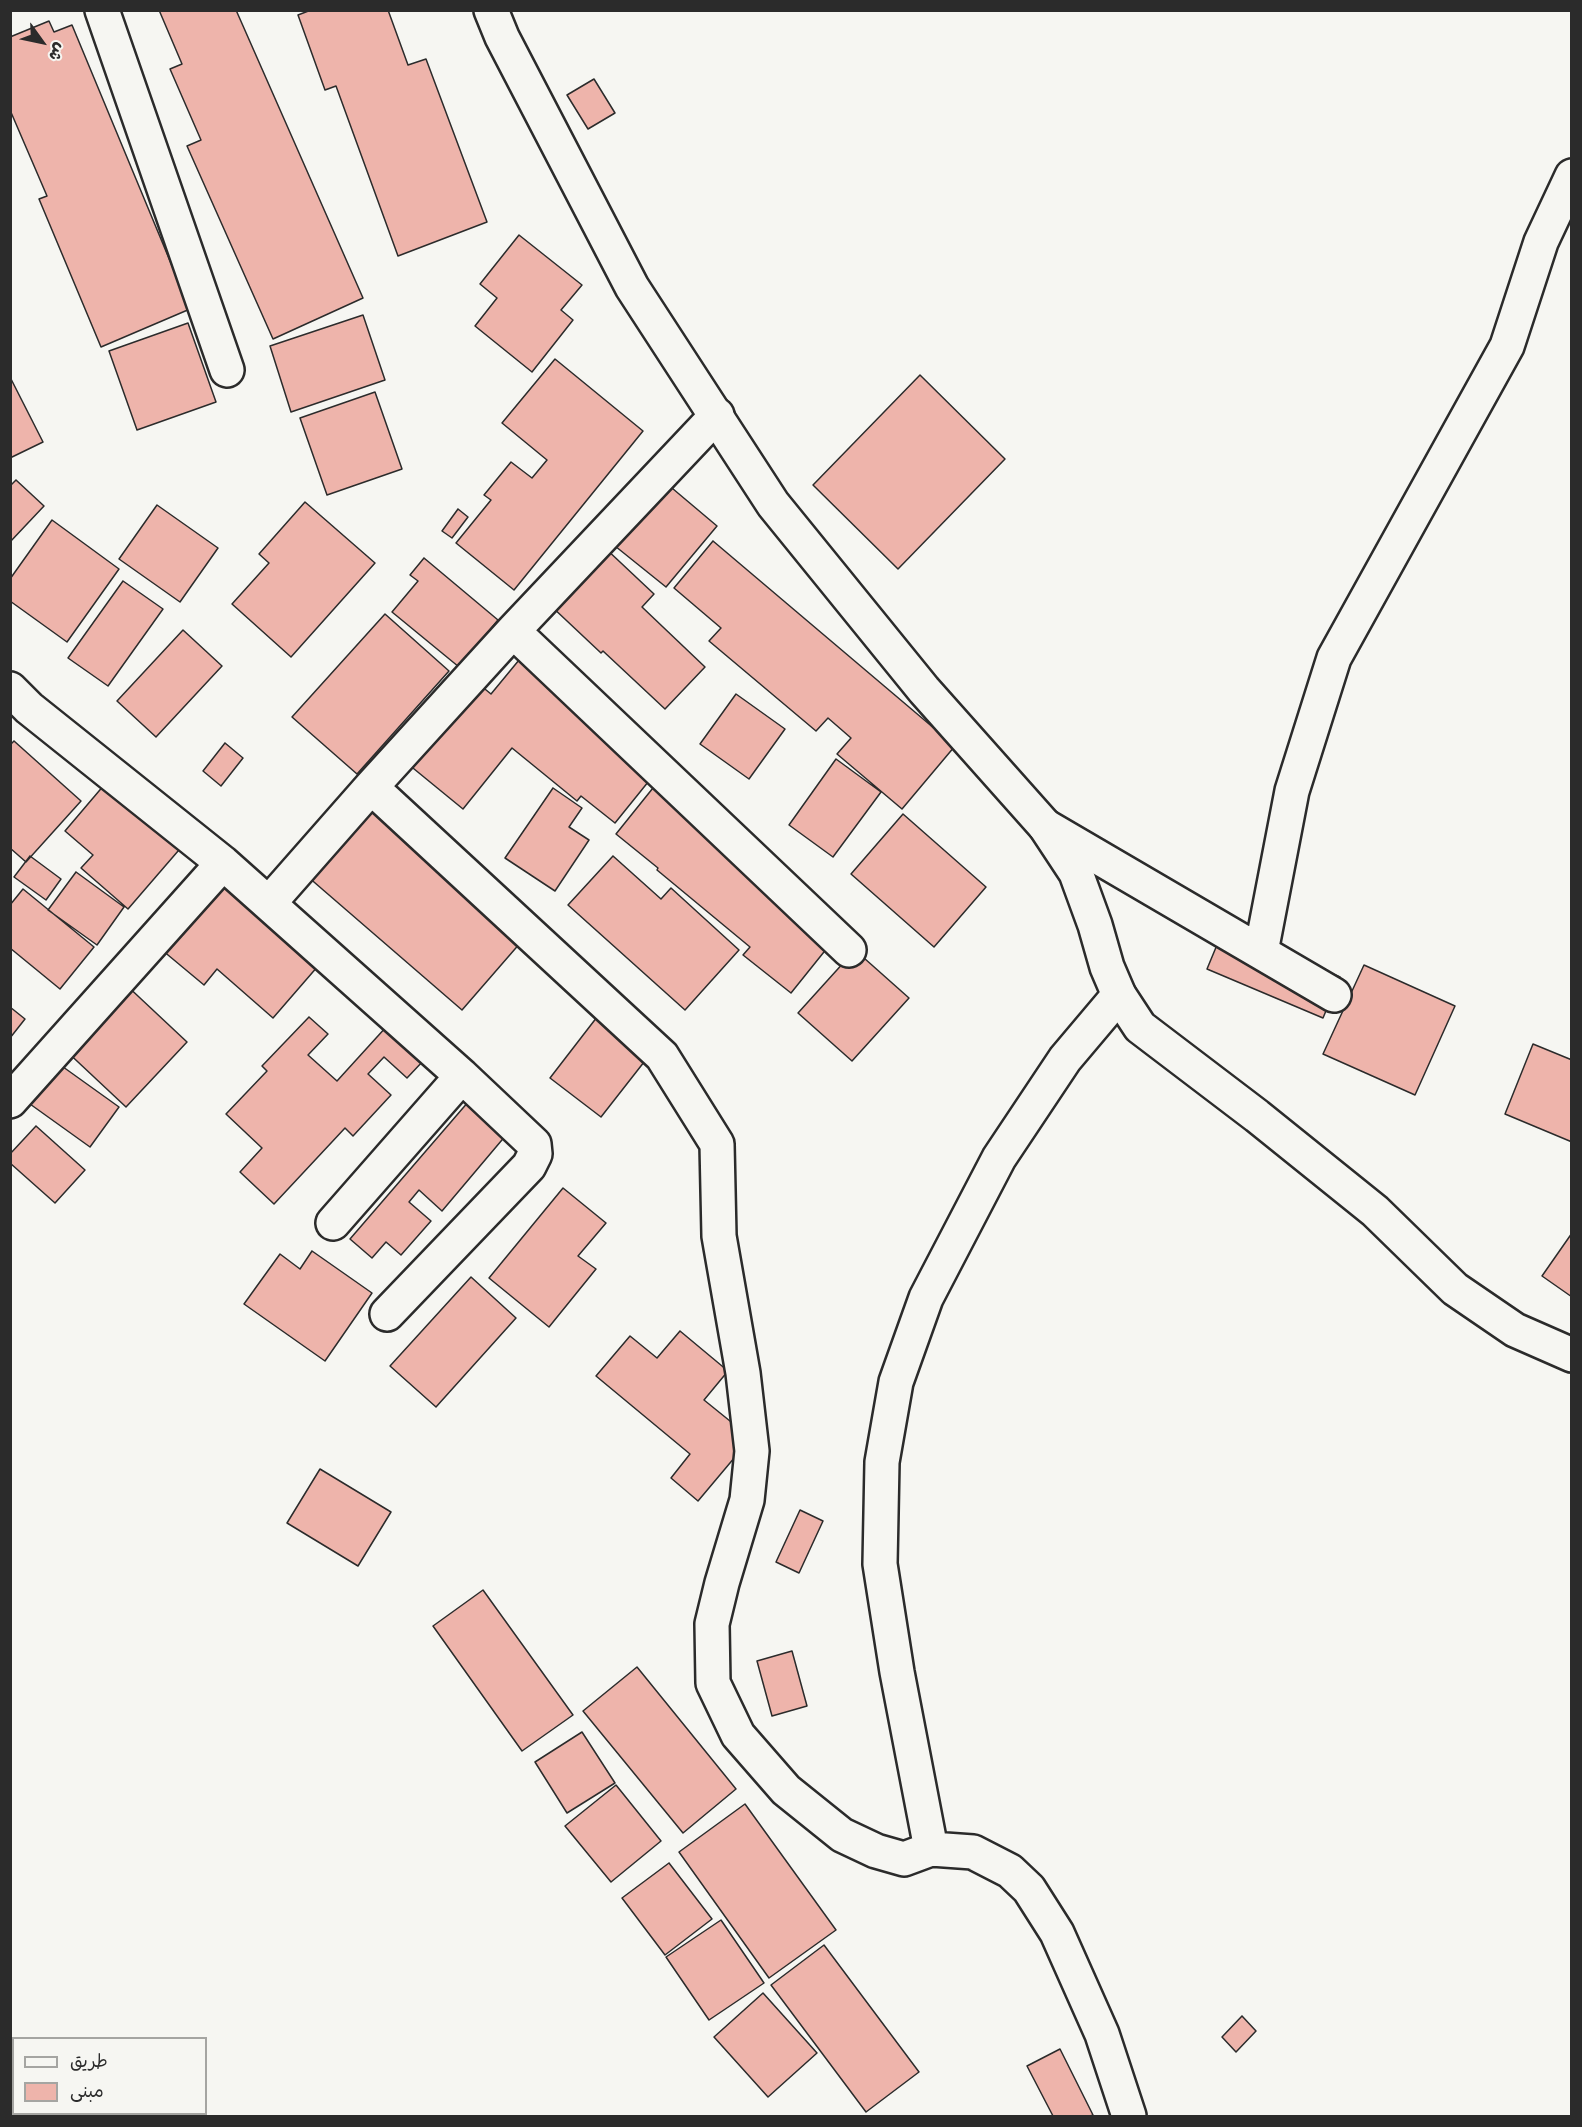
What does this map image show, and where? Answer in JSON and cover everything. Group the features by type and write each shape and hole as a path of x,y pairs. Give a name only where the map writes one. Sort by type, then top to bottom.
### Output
{"street":[{"path":"102,10 227,370"},
{"path":"491,10 502,37 632,287 773,504 924,690 1045,825 1076,873 1107,967 1119,995 1140,1027 1257,1116 1375,1211 1455,1288 1515,1330 1572,1355"},
{"path":"1261,952 1292,791 1334,658 1507,346 1541,242 1572,176"},
{"path":"269,903 513,631 717,415"},
{"path":"513,631 849,950"},
{"path":"17,709 223,863 529,1137 534,1144 535,1154 529,1166 387,1314"},
{"path":"371,787 662,1056 717,1144 719,1236 743,1372 752,1451 747,1500 712,1624 713,1683 738,1735 786,1790 842,1835 876,1851 904,1859 931,1849 972,1852 1010,1871 1029,1889 1057,1933 1102,2034 1129,2116"},
{"path":"1045,825 1334,994"},
{"path":"10,1101 223,863"},
{"path":"931,1849 897,1672 880,1564 882,1462 896,1382 926,1298 999,1158 1065,1059 1119,995"},
{"path":"333,1224 462,1077"}],"building":[{"path":"159,10 236,10 363,298 273,339 187,146 201,140 170,69 182,64"},
{"path":"311,10 388,10 408,65 426,59 487,222 398,256 336,86 325,90 298,15"},
{"path":"49,21 54,32 72,25 190,309 101,347 39,199 47,196 10,110 10,37"},
{"path":"594,79 615,113 588,129 567,95"},
{"path":"519,235 582,285 561,310 573,320 532,372 475,326 497,298 480,284"},
{"path":"363,315 385,380 291,412 270,346"},
{"path":"188,323 216,402 137,430 109,351"},
{"path":"555,359 643,431 514,590 456,543 491,500 484,495 511,462 532,478 547,460 502,423"},
{"path":"920,375 1005,459 898,569 813,485"},
{"path":"10,377 43,442 10,458"},
{"path":"375,392 402,469 327,495 300,418"},
{"path":"16,480 44,506 10,542 10,486"},
{"path":"666,483 717,526 666,587 615,546"},
{"path":"305,502 375,563 291,657 232,604 269,563 259,554"},
{"path":"157,505 218,548 180,602 119,559"},
{"path":"458,509 468,517 452,538 442,531"},
{"path":"52,520 119,569 67,642 10,601 10,579"},
{"path":"713,541 955,746 902,809 837,754 851,738 828,718 816,731 709,641 721,628 674,588"},
{"path":"604,547 654,594 642,607 705,667 665,709 550,605"},
{"path":"424,558 498,620 459,667 392,612 418,581 410,575"},
{"path":"123,581 163,609 108,686 68,658"},
{"path":"385,614 449,671 357,774 292,717"},
{"path":"183,630 222,666 156,737 117,701"},
{"path":"524,654 661,766 615,823 581,796 577,801 512,748 463,809 408,764 480,685 491,694"},
{"path":"736,694 785,729 749,779 700,744"},
{"path":"14,741 81,801 26,862 10,848 10,745"},
{"path":"225,743 243,758 221,786 203,771"},
{"path":"836,759 881,792 833,857 789,825"},
{"path":"116,771 191,836 128,909 81,868 93,855 65,831"},
{"path":"661,778 844,927 791,993 743,955 750,947 616,834"},
{"path":"553,788 582,808 569,827 589,840 555,891 505,858"},
{"path":"374,799 528,934 462,1010 307,876"},
{"path":"903,814 986,887 934,947 851,874"},
{"path":"30,856 61,879 46,900 14,877"},
{"path":"613,856 661,899 671,888 739,950 685,1010 568,905"},
{"path":"76,872 124,907 97,945 48,910"},
{"path":"228,874 325,958 273,1018 217,969 204,985 162,950"},
{"path":"23,889 94,947 60,989 10,948 10,905"},
{"path":"1224,928 1340,977 1323,1018 1207,969"},
{"path":"855,950 909,998 852,1061 798,1013"},
{"path":"1364,965 1455,1006 1415,1095 1323,1054"},
{"path":"123,982 187,1042 126,1107 62,1047"},
{"path":"10,1007 25,1019 10,1038"},
{"path":"604,1008 655,1048 601,1117 550,1078"},
{"path":"309,1017 328,1034 308,1055 337,1081 387,1026 424,1060 407,1078 384,1057 368,1074 391,1095 353,1136 345,1128 274,1204 240,1172 262,1148 226,1114 267,1071 262,1066"},
{"path":"1533,1044 1572,1060 1572,1142 1505,1114"},
{"path":"52,1059 119,1107 90,1147 23,1099"},
{"path":"469,1101 507,1134 442,1211 419,1190 409,1202 431,1221 401,1255 386,1242 372,1258 350,1239"},
{"path":"36,1126 85,1170 55,1203 10,1163 10,1154"},
{"path":"563,1188 606,1223 578,1256 596,1269 549,1327 489,1278"},
{"path":"1572,1233 1572,1297 1542,1276"},
{"path":"312,1251 372,1293 325,1361 244,1304 280,1254 300,1269"},
{"path":"471,1277 516,1318 436,1407 390,1366"},
{"path":"680,1331 728,1371 704,1400 751,1438 698,1501 671,1478 690,1454 596,1376 630,1336 657,1358"},
{"path":"320,1469 391,1512 358,1566 287,1523"},
{"path":"800,1510 823,1521 799,1573 776,1562"},
{"path":"483,1590 573,1715 522,1751 433,1626"},
{"path":"792,1651 807,1706 772,1716 757,1661"},
{"path":"637,1667 736,1789 683,1833 583,1711"},
{"path":"582,1732 615,1783 567,1813 535,1762"},
{"path":"616,1785 661,1841 611,1882 565,1826"},
{"path":"745,1804 836,1930 769,1978 679,1852"},
{"path":"669,1863 712,1919 665,1955 622,1898"},
{"path":"721,1920 764,1983 709,2020 666,1957"},
{"path":"824,1945 919,2072 866,2112 771,1985"},
{"path":"763,1993 817,2053 768,2097 714,2037"},
{"path":"1242,2016 1256,2031 1236,2052 1222,2037"},
{"path":"1060,2049 1093,2115 1053,2116 1027,2066"}]}
